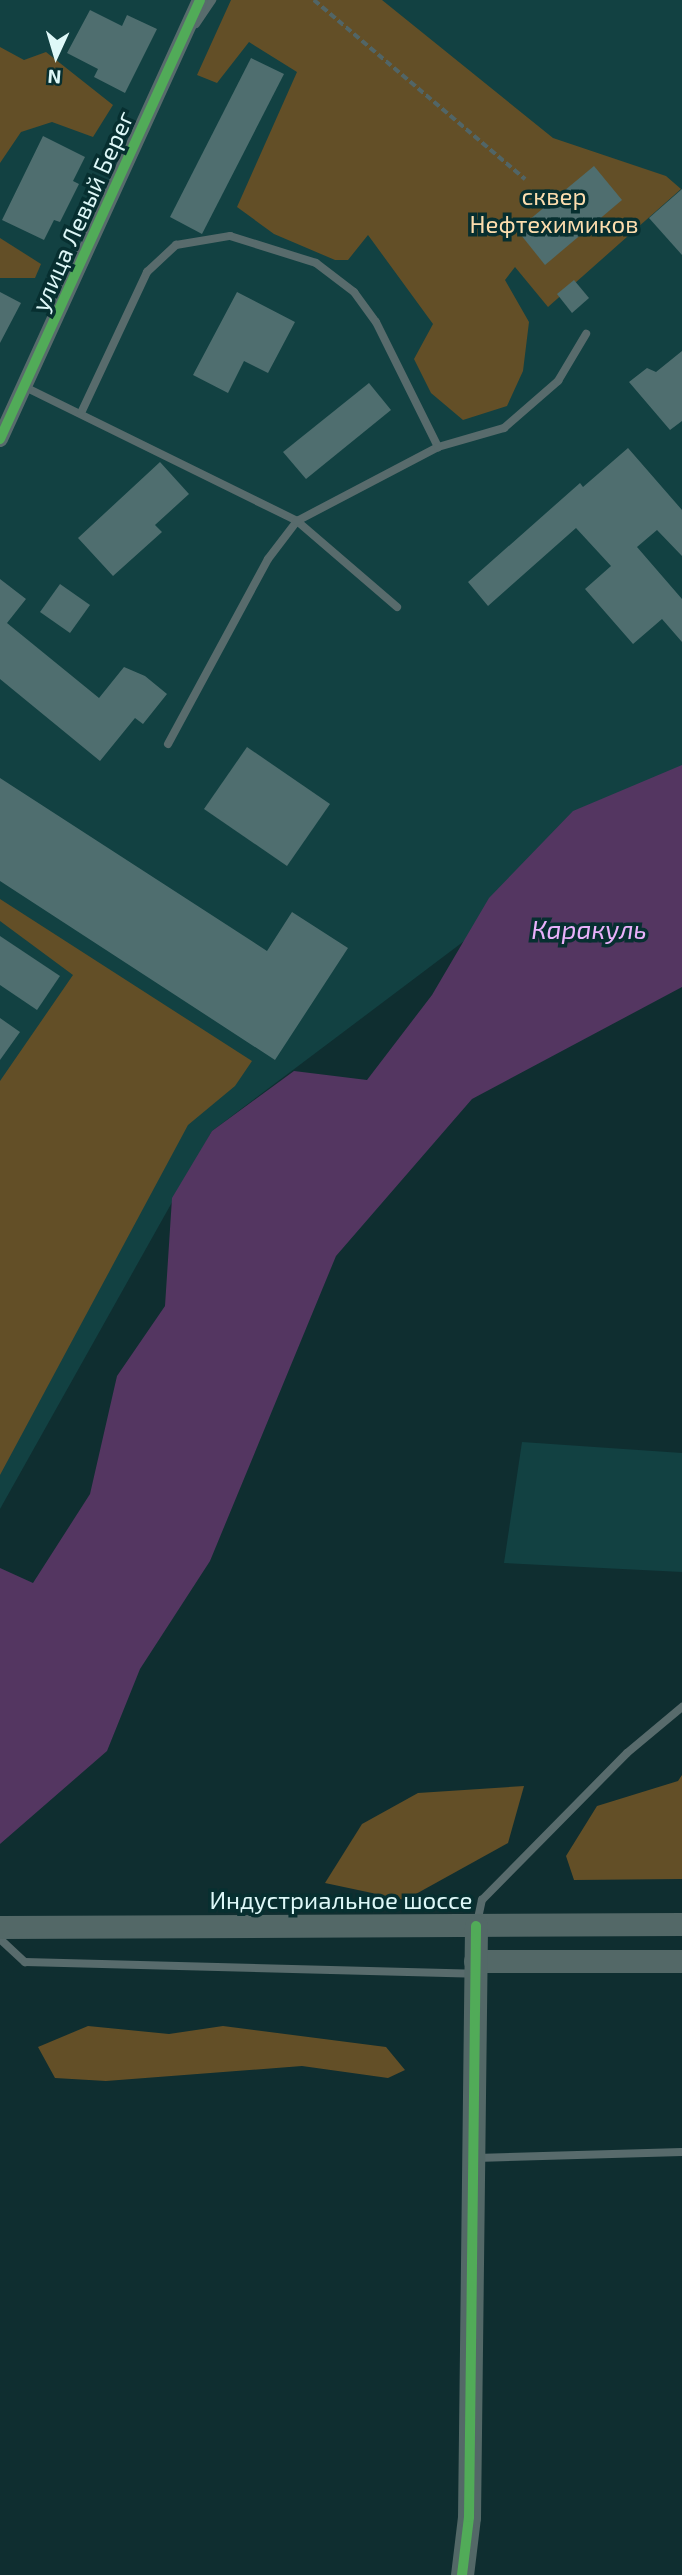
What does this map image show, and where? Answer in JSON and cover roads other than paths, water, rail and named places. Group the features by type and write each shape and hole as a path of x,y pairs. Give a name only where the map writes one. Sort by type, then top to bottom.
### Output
{"street":[{"name":"улица Левый Берег","path":"0,439 200,0"},
{"name":"Индустриальное шоссе","path":"0,1927 682,1924"},
{"path":"462,2575 469,2517 476,1926"},
{"path":"475,1967 682,1961"}],"lane":[{"path":"174,57 212,0"},
{"path":"81,413 147,272 176,245 230,236 316,263 354,292 376,322 438,447"},
{"path":"168,744 268,559 298,521 438,447 503,428 558,381 574,361 586,334"},
{"path":"25,387 298,521 397,607"},
{"path":"476,1926 482,1900 627,1753 682,1707"},
{"path":"0,1940 25,1962 475,1967"},
{"path":"473,2158 682,2152"}],"water":[{"name":"Каракуль","path":"682,765 682,987 472,1099 336,1256 210,1561 140,1669 107,1751 0,1844 0,1568 33,1583 90,1494 117,1376 165,1306 172,1198 212,1131 294,1071 367,1080 432,995 489,898 573,811"}],"park label":[{"name":"сквер Нефтехимиков","path":"554,210"}]}
